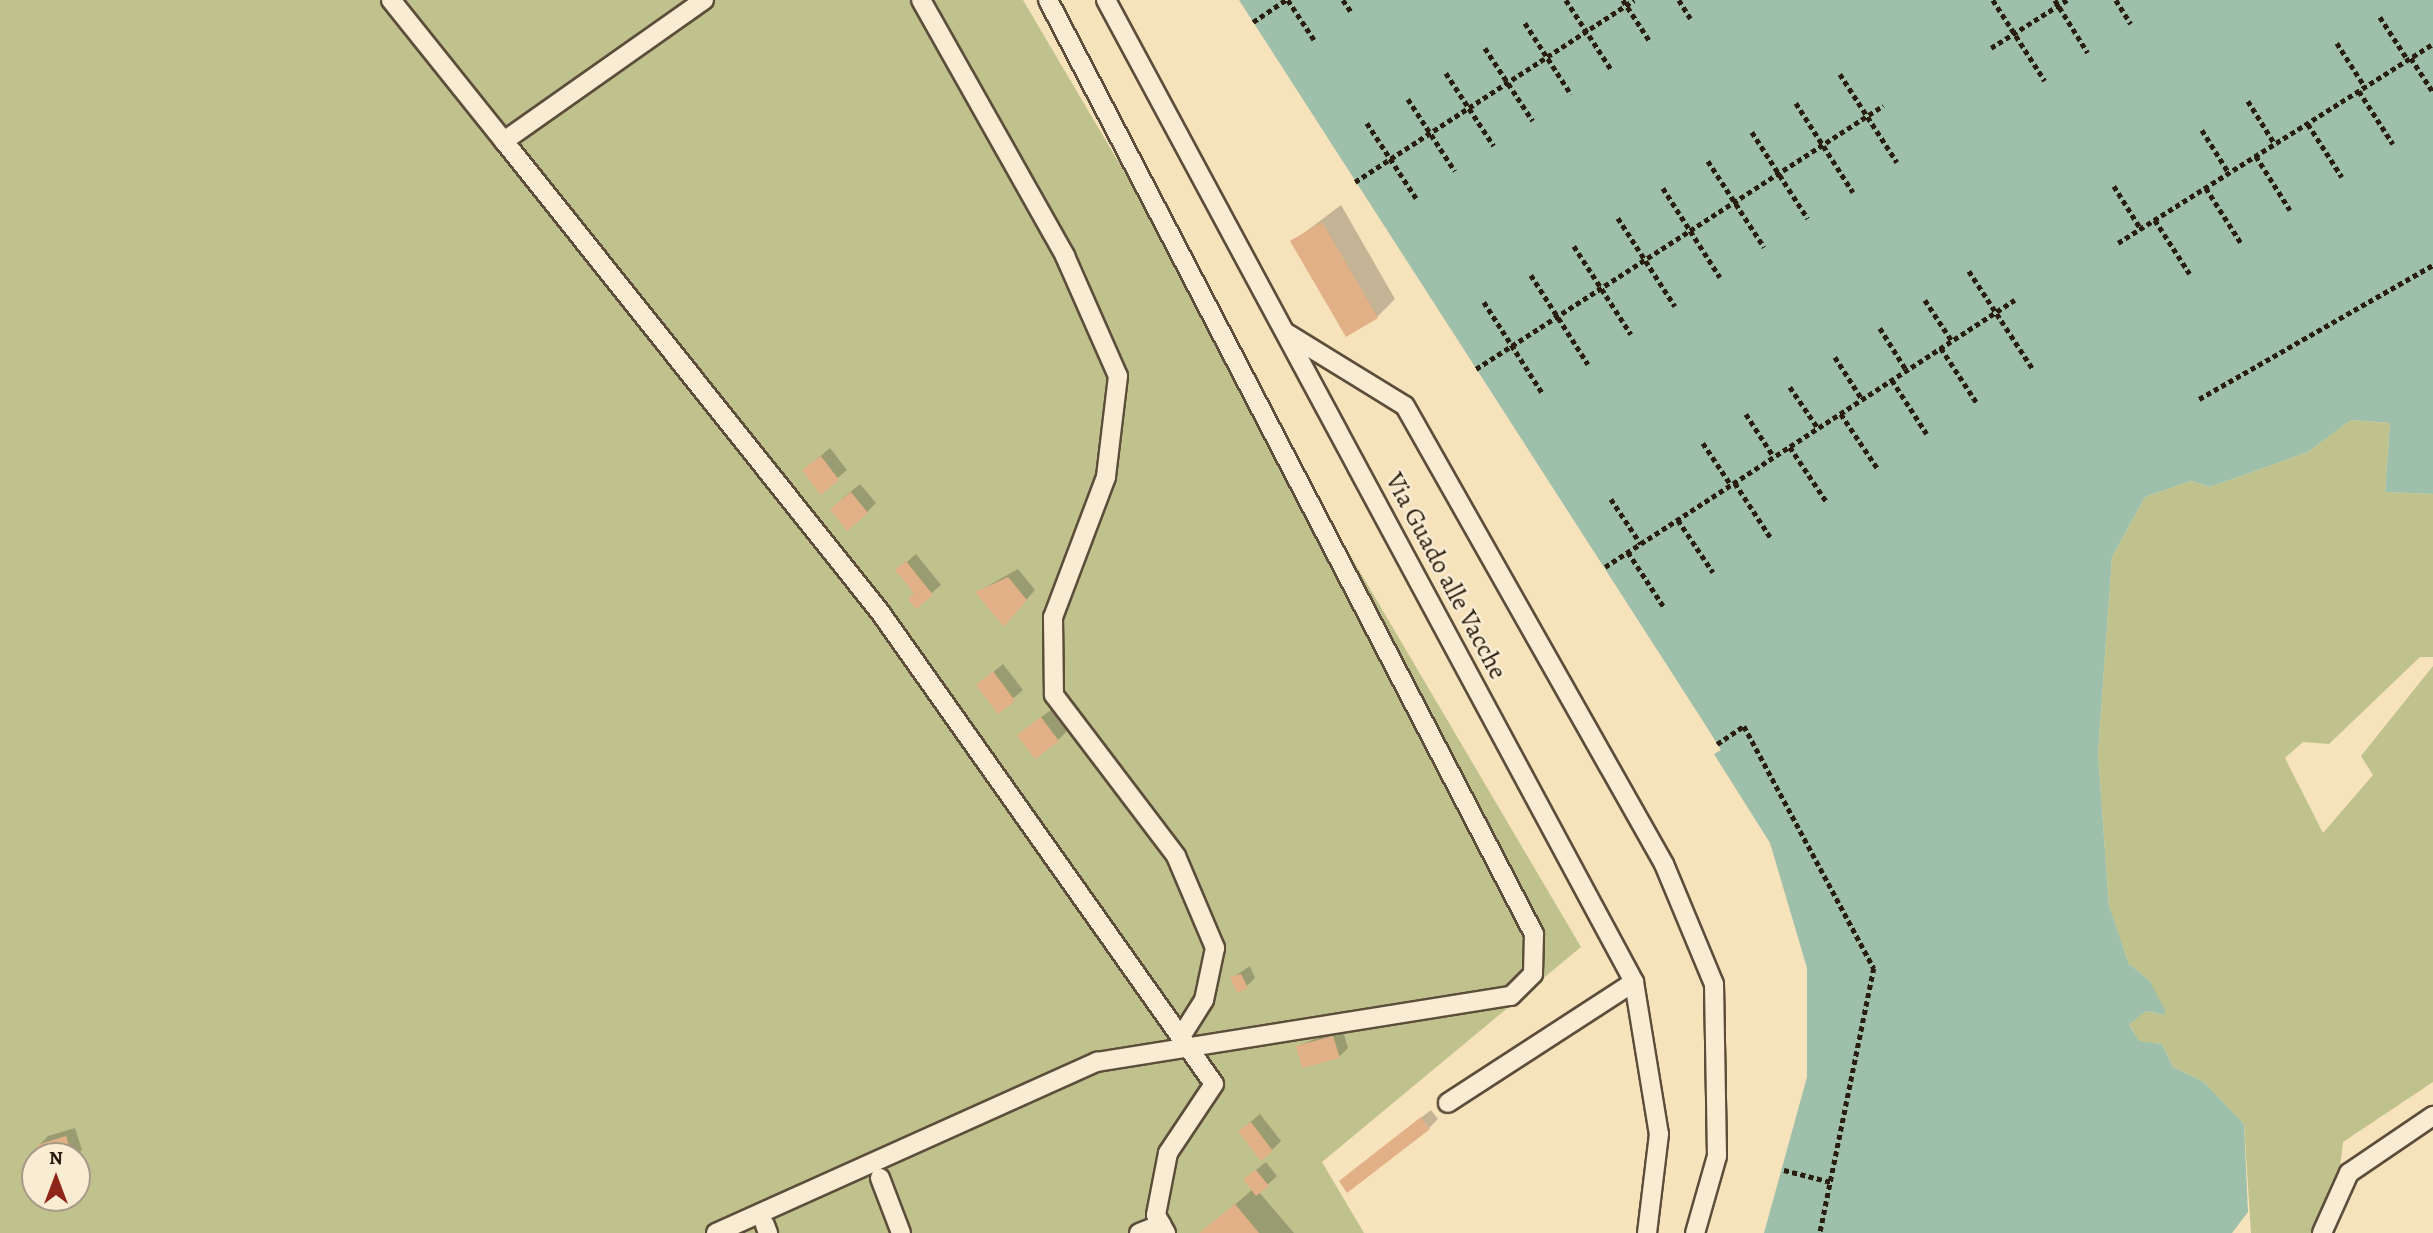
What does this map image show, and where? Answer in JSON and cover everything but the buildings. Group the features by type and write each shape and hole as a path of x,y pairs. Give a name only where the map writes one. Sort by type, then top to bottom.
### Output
{"lane":[{"path":"391,0 880,612 1187,1040 1214,1084 1168,1153 1156,1216 1163,1228 1139,1233"},
{"path":"504,141 704,0"},
{"path":"921,0 1065,256 1118,376 1106,477 1053,617 1054,695 1176,856 1214,948 1204,1000 1187,1040"},
{"path":"716,1233 1097,1062 1187,1040 1511,996 1533,974 1534,934 1048,0"},
{"name":"Via Guado alle Vacche","path":"1106,0 1634,982 1659,1134 1647,1233"},
{"path":"1285,332 1405,406 1664,864 1714,984 1717,1156 1695,1233"},
{"path":"1448,1103 1634,982"},
{"path":"2322,1233 2349,1173 2433,1116"},
{"path":"880,1178 901,1233"}],"path":[{"path":"1253,22 1287,0 1315,41"},
{"path":"1343,0 1352,13"},
{"path":"1566,0 1611,69"},
{"path":"1355,182 1547,58 1624,3 1634,0"},
{"path":"1679,0 1691,19"},
{"path":"1993,0 2045,81"},
{"path":"1991,48 2056,3 2067,0"},
{"path":"2116,0 2131,24"},
{"path":"1624,3 1651,43"},
{"path":"2056,3 2088,53"},
{"path":"2380,17 2433,92"},
{"path":"1525,23 1571,94"},
{"path":"2337,43 2365,88"},
{"path":"2118,243 2433,44"},
{"path":"1485,48 1533,121"},
{"path":"1446,73 1494,146"},
{"path":"1840,74 1897,162"},
{"path":"2359,91 2393,145"},
{"path":"1408,99 1455,171"},
{"path":"2248,101 2275,144"},
{"path":"1796,103 1853,192"},
{"path":"1476,369 1883,106"},
{"path":"1367,123 1416,198"},
{"path":"2308,124 2342,177"},
{"path":"2202,130 2230,173"},
{"path":"1752,132 1808,219"},
{"path":"2256,156 2290,210"},
{"path":"1708,161 1764,247"},
{"path":"2114,186 2141,229"},
{"path":"1663,188 1720,277"},
{"path":"2206,188 2241,243"},
{"path":"1618,218 1675,306"},
{"path":"2155,220 2190,274"},
{"path":"1574,246 1631,334"},
{"path":"2199,398 2433,265"},
{"path":"1969,271 2033,369"},
{"path":"1531,275 1588,364"},
{"path":"1925,300 1952,341"},
{"path":"1605,567 2015,300"},
{"path":"1484,302 1543,394"},
{"path":"1880,328 1907,371"},
{"path":"1941,348 1977,403"},
{"path":"1835,358 1863,399"},
{"path":"1892,380 1927,434"},
{"path":"1790,387 1818,428"},
{"path":"1746,414 1774,457"},
{"path":"1841,414 1878,470"},
{"path":"1703,443 1770,538"},
{"path":"1790,447 1826,501"},
{"path":"1611,499 1641,544"},
{"path":"1678,520 1713,572"},
{"path":"1628,552 1664,607"},
{"path":"1717,744 1744,726 1874,968 1820,1233"},
{"path":"1784,1170 1831,1182"}],"green space":[{"path":"0,0 1023,0 1581,947 1322,1162 1364,1233 0,1233"},
{"path":"2351,420 2390,423 2385,492 2433,494 2433,657 2420,657 2329,744 2303,742 2285,758 2323,833 2373,775 2361,756 2433,666 2433,1082 2343,1142 2339,1177 2311,1233 2251,1233 2244,1124 2204,1082 2173,1067 2162,1044 2139,1042 2129,1023 2146,1011 2164,1015 2149,980 2129,964 2109,907 2098,753 2112,557 2145,497 2191,481 2210,487 2308,452"}],"shaded area":[{"path":"1239,0 2433,0 2433,494 2385,492 2390,423 2351,420 2308,452 2210,487 2191,481 2145,497 2112,557 2098,753 2109,906 2129,964 2149,980 2165,1010 2164,1015 2146,1011 2129,1024 2139,1041 2162,1044 2173,1067 2204,1082 2244,1124 2248,1212 2232,1233 1764,1233 1807,1077 1807,968 1770,843 1714,754 1721,750 1708,729"}]}
